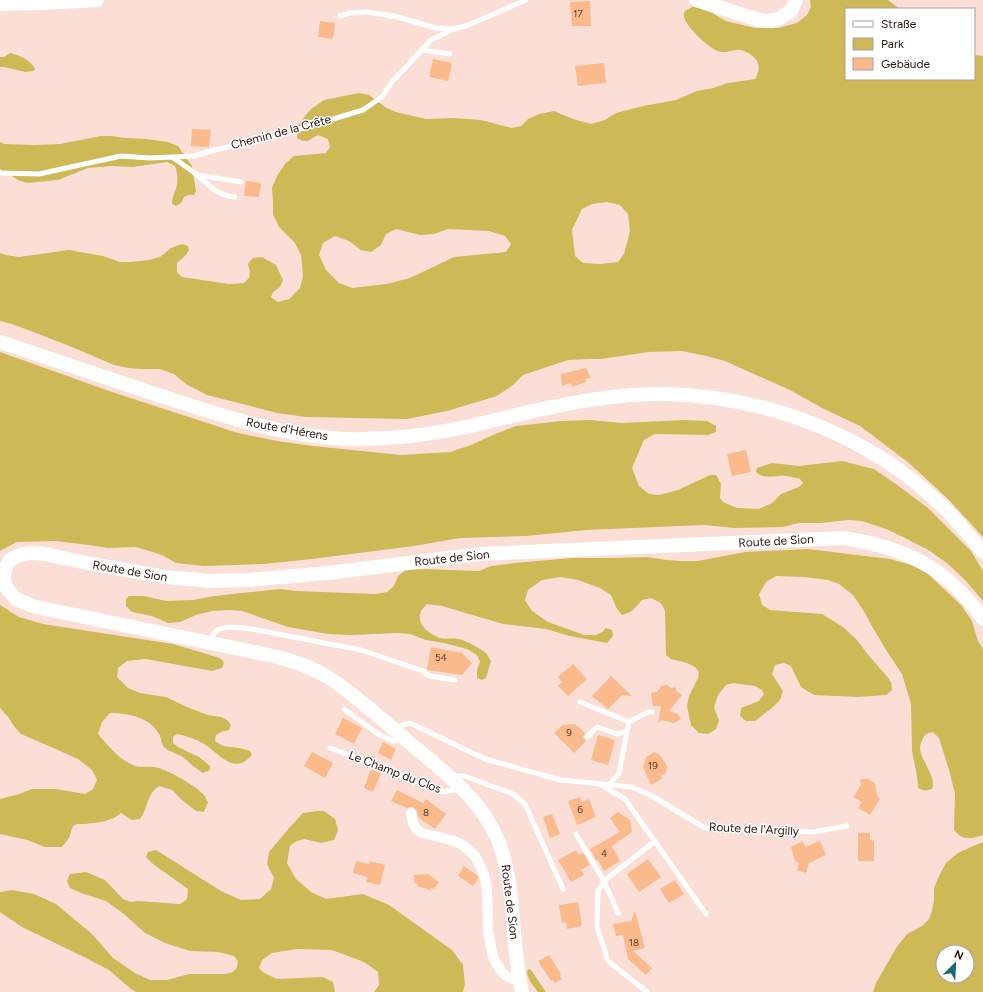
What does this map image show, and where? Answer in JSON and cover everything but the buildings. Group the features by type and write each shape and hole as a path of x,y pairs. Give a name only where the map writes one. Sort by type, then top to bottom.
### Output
{"main road":[{"path":"0,4 97,0"},
{"path":"696,0 759,20 771,21 780,18 791,11 796,0"},
{"name":"Route d'Hérens","path":"0,342 236,420 286,432 343,439 372,439 412,436 469,426 554,406 630,396 661,394 684,395 734,401 785,414 831,431 884,460 912,480 951,515 983,552"},
{"name":"Route de Sion","path":"521,987 514,939 512,904 508,874 502,850 494,831 476,803 450,776 393,728 348,691 328,677 314,669 297,663 278,657 72,615 25,603 14,597 6,587 4,574 10,560 23,554 44,554 165,577 212,581 249,580 328,573 480,554 844,538 867,541 886,547 911,556 926,564 957,588 973,605 983,619"}],"street":[{"path":"411,813 412,823 417,830 422,833 459,843 475,856 484,874 487,888 488,930 492,954 501,971 521,987"}],"lane":[{"name":"Chemin de la Crête","path":"0,173 39,174 121,156 150,158 194,156 280,135 363,110 383,96 391,83 431,40 454,29 466,26 526,0"},
{"path":"340,16 350,12 367,12 398,17 436,28 454,29"},
{"path":"422,50 450,54"},
{"path":"172,157 197,175 217,193 235,198"},
{"path":"197,175 241,182"},
{"path":"210,643 214,633 222,629 237,627 252,629 361,650 423,671 429,676 455,680"},
{"path":"580,702 629,722"},
{"path":"344,710 378,734 393,741 405,739"},
{"path":"609,785 619,773 629,722 648,712 652,712"},
{"name":"Route de l'Argilly","path":"393,728 410,723 485,759 560,780 632,787 652,796 705,828 813,832 847,826"},
{"path":"587,737 597,727 617,734 627,731"},
{"name":"Le Champ du Clos","path":"330,748 392,771 436,790 444,792 461,788"},
{"path":"450,776 464,776 513,794 525,804 563,889"},
{"name":"Route de l'Argilly","path":"599,784 625,799 706,914"},
{"path":"576,834 604,880 618,914"},
{"path":"647,992 608,961 597,927 598,891 604,880 655,842"}],"green space":[{"path":"810,0 888,0 899,8 845,8 845,80 975,80 975,55 983,56 983,537 949,500 909,463 860,426 822,408 790,390 725,361 706,356 682,351 649,352 601,359 568,360 523,375 513,385 497,396 447,411 407,419 306,417 277,413 207,395 186,384 174,374 160,369 128,368 114,365 67,345 12,324 0,321 0,253 19,257 69,250 103,256 120,262 130,262 160,257 171,248 182,244 188,246 189,250 177,263 177,272 182,277 229,284 244,283 249,278 250,272 248,264 253,258 262,257 276,265 283,280 280,287 273,292 271,297 278,302 289,299 300,288 303,276 301,255 295,243 279,227 273,214 272,188 277,176 285,164 294,156 326,153 330,147 328,139 318,135 306,141 297,138 298,125 310,110 324,100 359,93 369,95 385,107 396,112 426,119 453,118 481,120 512,128 521,126 528,119 539,114 554,111 573,119 591,124 605,120 616,113 676,100 697,91 728,83 755,79 759,67 754,57 742,50 724,52 718,51 706,44 689,27 684,17 684,13 694,6 707,10 726,21 755,28 778,28 797,23 807,15 811,7","holes":["607,202 620,205 628,214 630,231 624,254 618,262 600,264 583,263 575,256 572,230 582,209 592,204","396,229 420,235 434,234 448,229 489,231 505,236 511,244 506,252 454,257 410,278 386,284 352,288 339,283 326,270 319,255 323,243 335,236 349,241 361,250 371,252 381,245 386,234"]},
{"path":"10,53 27,60 35,68 34,71 25,72 0,67 0,57 4,57"},
{"path":"101,136 146,139 168,142 178,146 192,166 196,191 194,195 184,197 181,203 176,206 172,204 177,186 177,175 175,166 167,162 133,167 112,166 88,168 58,180 27,183 18,180 0,169 0,142 5,144 34,145 60,144"},
{"path":"0,352 112,392 238,433 277,441 313,446 401,455 450,452 516,426 561,421 590,420 622,423 684,420 707,421 716,426 716,432 708,435 655,434 644,440 632,468 639,486 649,494 659,495 678,490 710,475 716,475 721,484 720,498 723,502 737,508 759,509 772,503 781,494 799,487 803,483 800,479 787,476 762,476 756,472 757,468 772,463 799,466 842,461 874,469 928,508 971,551 983,571 983,601 965,580 948,564 930,551 886,529 862,521 849,520 820,523 799,523 783,527 734,528 704,525 586,530 526,536 460,538 414,546 263,564 204,566 176,563 162,555 136,547 108,548 55,541 17,542 0,551"},
{"path":"808,549 890,559 911,565 927,573 961,605 972,621 978,641 983,649 983,835 967,838 960,836 954,830 955,794 939,738 933,732 926,734 920,749 923,759 931,774 933,784 932,789 921,790 918,788 912,751 911,704 902,674 853,595 839,584 828,580 776,576 766,582 759,594 762,605 770,610 822,614 843,627 857,640 885,674 891,682 892,690 886,695 858,697 814,695 801,687 791,666 784,663 775,665 772,674 783,691 780,700 755,721 746,721 740,716 741,708 759,701 764,694 762,690 755,686 733,683 726,685 718,695 714,708 719,720 716,729 708,734 699,733 691,725 687,706 689,696 698,678 699,672 695,667 687,663 671,659 666,655 665,611 661,603 651,598 642,600 631,611 622,615 617,609 611,595 600,588 578,580 561,577 542,580 528,590 525,600 532,611 548,622 584,635 596,635 606,628 612,630 613,636 607,643 570,636 546,629 503,624 442,606 427,604 422,609 420,619 422,624 429,632 442,639 454,638 462,640 477,647 487,654 491,661 486,678 482,680 477,678 477,670 480,662 477,655 467,649 426,640 410,634 328,634 288,627 242,611 230,610 212,611 196,615 180,622 168,623 152,616 132,612 126,606 126,599 129,596 144,596 166,601 193,600 214,596 280,589 375,594 387,592 394,586 398,576 406,570 423,569 479,571 491,566 572,558 648,557 666,560 698,561 745,552"},
{"path":"0,605 19,617 43,624 173,644 220,658 224,662 222,668 212,671 146,659 127,661 118,668 117,677 128,688 140,693 166,697 208,715 221,717 227,720 231,725 229,730 216,735 215,741 223,746 250,751 252,755 239,764 233,763 227,761 201,742 177,734 173,737 173,743 199,757 210,766 210,770 203,773 184,758 165,748 155,728 144,720 131,715 110,713 102,722 98,734 110,747 123,759 133,765 159,768 180,778 194,787 203,794 208,802 204,812 196,811 172,790 159,786 151,794 140,819 132,820 121,813 114,818 102,822 77,824 73,826 69,838 62,847 45,847 27,840 0,834 0,799 32,789 56,789 85,794 93,789 97,780 92,770 78,759 21,734 0,708"},
{"path":"324,811 335,819 338,830 334,840 321,843 304,839 295,842 290,846 287,863 296,879 311,892 326,899 363,894 389,905 452,950 463,965 465,984 463,992 374,992 379,985 378,972 364,962 332,950 297,949 272,953 262,960 259,968 264,973 277,979 323,977 333,982 335,992 136,992 109,970 22,927 0,912 0,892 12,890 34,894 56,904 92,934 113,958 135,973 150,980 167,980 189,974 225,974 233,972 237,967 238,961 234,956 218,952 190,951 165,943 145,933 124,914 106,901 70,888 67,881 70,874 86,872 105,880 123,899 131,902 138,901 180,904 187,899 188,889 153,864 146,857 148,852 156,850 221,891 241,900 260,899 271,889 274,878 267,864 269,852 303,813"},
{"path":"983,842 983,992 873,992 876,983 896,948 907,934 922,926 929,919 934,901 934,888 938,878 946,863 958,853"},
{"path":"529,969 546,992 538,992 532,985 527,974"}]}
